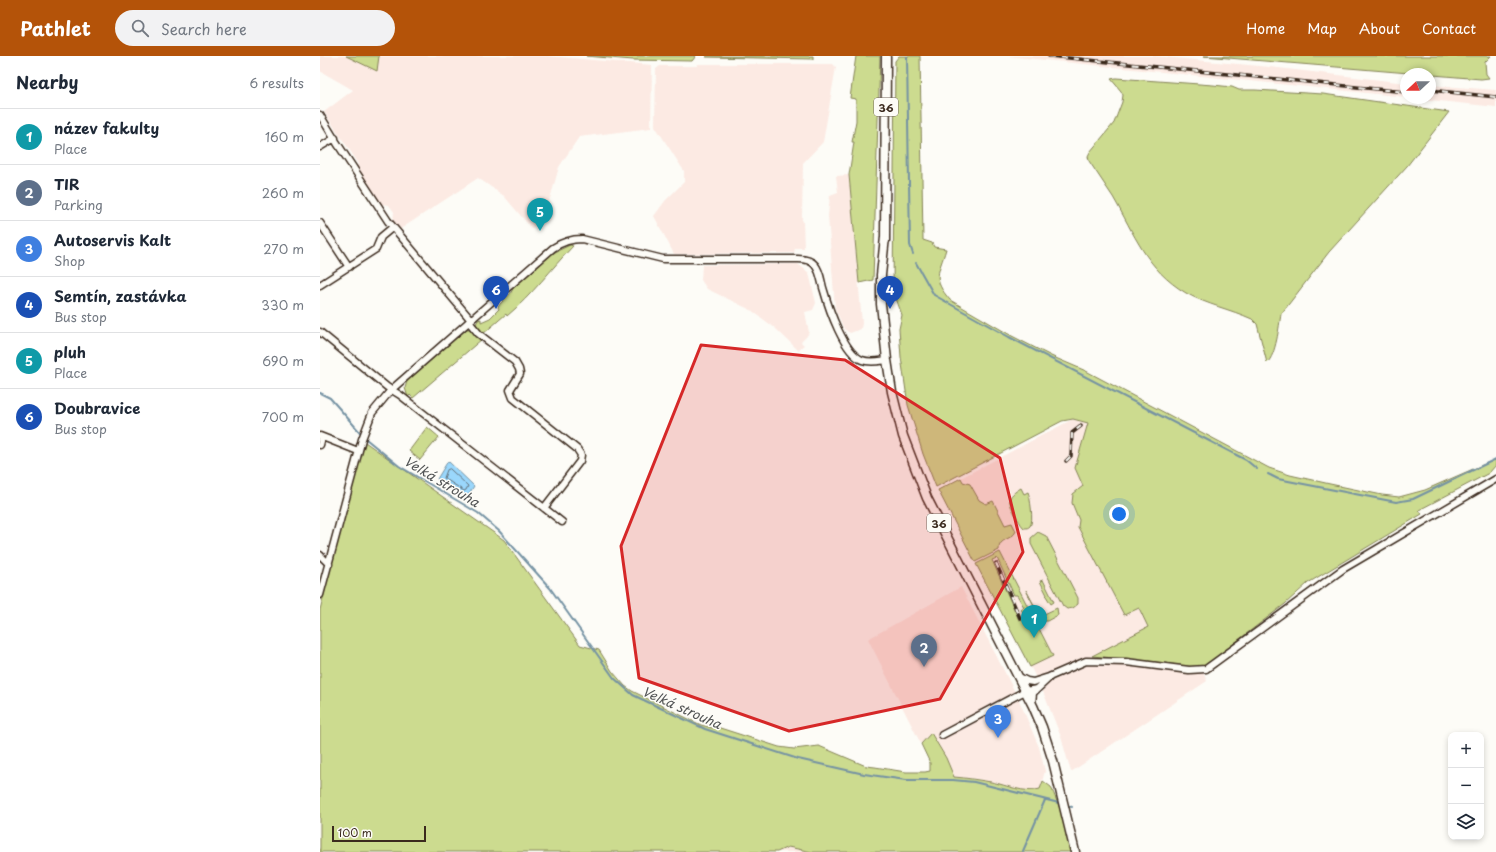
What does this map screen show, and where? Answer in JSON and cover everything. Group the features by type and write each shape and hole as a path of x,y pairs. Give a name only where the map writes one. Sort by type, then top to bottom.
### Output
{"main road":[{"name":"36","path":"886,57 885,237 880,287 883,325 892,392 899,420 922,486 1033,706 1049,747 1062,792 1076,852"}],"street":[{"path":"320,115 393,227 479,334 518,365 520,374 510,390 512,398 578,449 581,455 580,461 544,508"},
{"path":"320,147 335,138"},
{"path":"320,223 349,267"},
{"path":"320,285 376,249 381,237 393,227"},
{"path":"320,595 358,451 372,413 391,390 553,248 562,242 572,239 582,239 663,259 803,259 814,264 819,271 830,310 850,351 865,361 887,360"},
{"path":"320,332 391,390 400,395 562,522"},
{"path":"320,445 321,436 358,451"},
{"path":"1017,676 1024,680 1033,682 1053,676 1086,661 1126,662 1190,670 1206,669 1343,569 1496,479"},
{"path":"320,555 329,564"},
{"path":"1033,706 1033,695 1037,689 1053,676"},
{"path":"1025,691 1033,682"},
{"path":"942,735 1025,691 1037,689"}],"highlighted area":[{"path":"701,345 845,360 1000,458 1023,552 940,699 789,731 639,678 621,546"}],"shaded area":[{"path":"320,56 546,56 652,65 651,128 579,137 559,167 546,213 532,229 504,196 478,178 399,230 393,223 394,212 389,205 381,204 356,166 359,164 324,112 353,90 320,71"},
{"path":"1007,56 1153,56 1270,67 1400,82 1400,96"},
{"path":"698,64 833,64 836,67 823,142 803,163 802,220 804,248 795,248 794,253 674,254 654,216 665,201 684,182 684,171 655,126 656,69 660,66 697,66"},
{"path":"1436,85 1496,90 1496,107 1436,101"},
{"path":"849,175 862,323 861,329 850,333 844,329 835,308 828,216 830,195 838,192 836,176"},
{"path":"798,264 809,273 816,303 813,310 805,312 809,332 801,342 804,345 798,350 775,328 751,310 707,289 701,280 702,265"},
{"path":"1073,419 1088,423 1207,681 1071,772 1061,737 1042,689 938,490"},
{"path":"961,587 1019,700 1039,747 1045,771 1040,789 1033,791 1022,790 976,779 954,777 946,758 931,733 921,744 868,639"},
{"path":"788,847 812,852 777,852"}],"green space":[{"path":"346,56 379,56 377,71"},
{"path":"586,56 696,56 692,61 633,60"},
{"path":"813,56 813,59 706,57"},
{"path":"856,56 880,56 873,280 859,283 849,175 854,142 852,142 856,121 856,99 850,98"},
{"path":"899,56 920,56 923,240 932,243 934,247 946,249 938,275 940,286 950,300 1012,336 1051,356 1086,371 1269,468 1290,475 1382,495 1399,497 1425,490 1496,459 1496,465 1489,473 1419,510 1422,514 1308,583 1285,604 1202,668 1092,656 1148,627 1139,608 1124,615 1078,527 1079,520 1072,503 1073,494 1083,486 1075,468 1088,423 1073,419 1062,421 936,487 923,454 908,405 901,357 899,329 902,315 893,290 895,61"},
{"path":"1204,56 1491,56 1485,62 1486,74 1489,78 1481,79 1436,75 1436,68 1400,68 1400,72"},
{"path":"1116,78 1213,85 1232,87 1239,90 1323,94 1449,112 1407,166 1329,252 1281,314 1273,354 1267,363 1257,324 1252,319 1210,304 1186,293 1172,284 1151,262 1135,238 1113,197 1089,161 1088,156 1090,152 1114,123 1122,102 1123,95 1111,79"},
{"path":"570,245 573,246 533,291 507,316 506,314 483,334 476,324 478,320 481,319 481,322 490,318 499,309 498,307 513,288 553,253"},
{"path":"467,329 471,329 482,339 413,398 410,395 408,397 405,388 407,381"},
{"path":"427,427 439,437 420,460 409,451"},
{"path":"365,442 504,540 580,645 599,650 612,671 625,686 632,691 701,725 712,728 720,728 779,747 794,749 819,746 866,766 906,772 930,771 930,763 921,744 931,733 946,758 954,777 991,782 1028,790 1040,789 1043,781 1051,787 1061,811 1071,852 812,852 788,847 777,852 320,852 320,610 340,529"},
{"path":"961,478 963,482 970,484 979,500 986,504 993,501 1005,525 1012,523 1016,531 1012,536 1001,543 999,550 975,562 938,490"},
{"path":"1021,488 1024,494 1028,492 1031,503 1031,524 1027,528 1024,528 1020,523 1010,502 1013,494"},
{"path":"1038,532 1046,536 1078,598 1078,604 1073,608 1067,609 1063,606 1031,544 1031,538"},
{"path":"1000,552 1053,656 1030,667 976,564","holes":["997,558 1014,595 1017,595 1024,607 1021,609 1025,617 1019,620 992,560"]},
{"path":"1043,580 1054,602 1051,604 1040,581"},
{"path":"1026,590 1040,616 1057,608 1058,615 1047,621 1042,621"}],"water":[{"path":"448,461 474,486 467,497 437,479"}],"waterway":[{"path":"907,57 910,245 913,254"},
{"path":"916,263 934,295 1009,337 1246,460 1257,469"},
{"name":"Velká strouha","path":"320,393 330,398 366,439 399,466 478,513 499,531 550,588 614,678 633,695 705,729 798,759 864,774 906,780 953,780 974,782 1059,803"},
{"path":"1268,474 1278,479 1396,502 1413,499 1496,459"},
{"path":"1023,851 1045,800"}],"railway":[{"path":"1049,56 1400,91"},
{"path":"1436,91 1496,97"},
{"path":"1066,461 1071,456 1072,433 1081,426"},
{"path":"996,563 1020,618"}],"place":[{"name":"pluh","path":"540,231"},
{"name":"Doubravice","path":"496,309"},
{"name":"Semtín, zastávka","path":"890,309"},
{"name":"název fakulty","path":"1034,638"},
{"name":"TIR","path":"924,667"},
{"name":"Autoservis Kalt","path":"998,738"}]}
